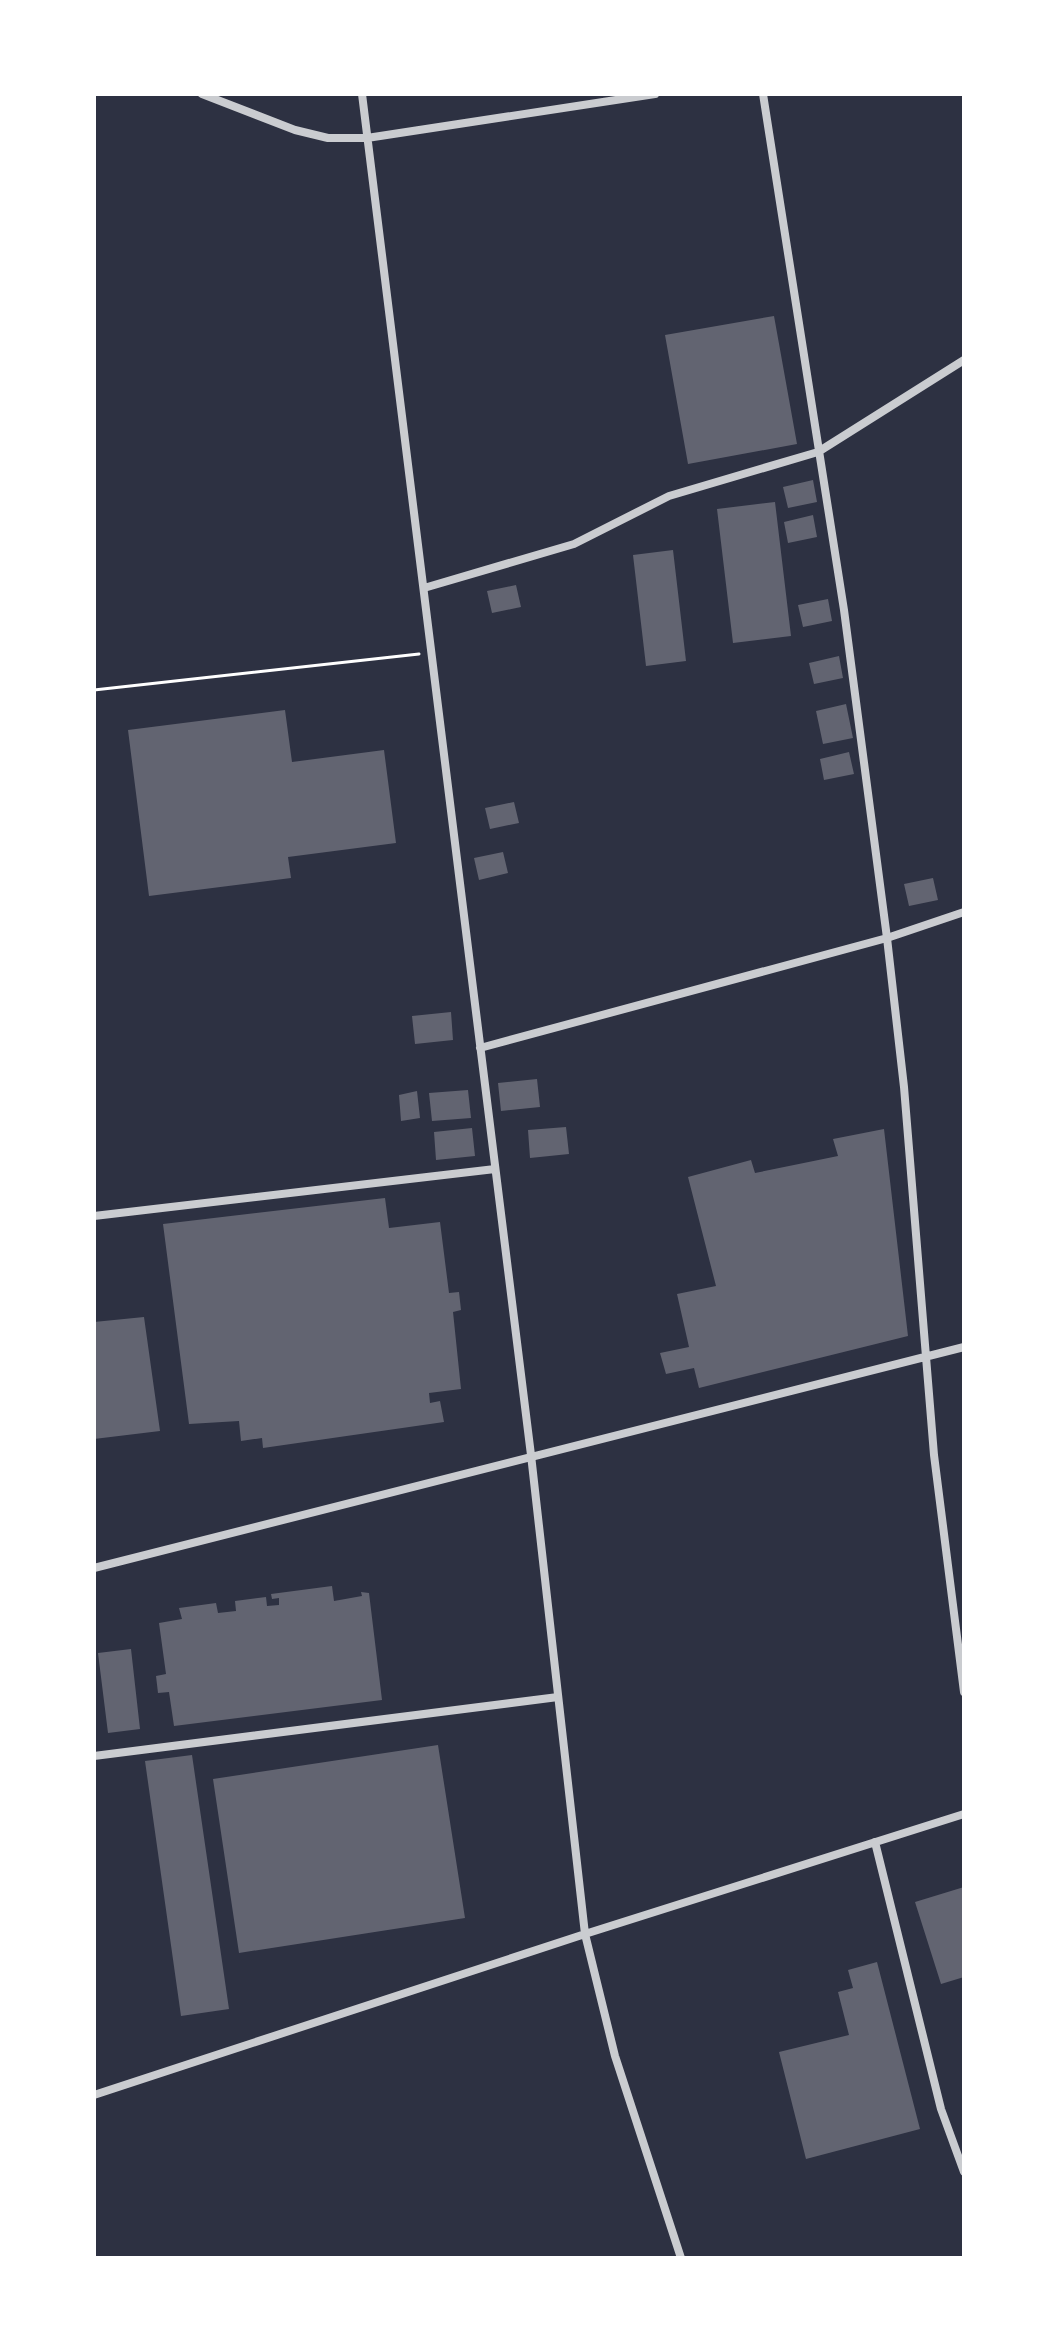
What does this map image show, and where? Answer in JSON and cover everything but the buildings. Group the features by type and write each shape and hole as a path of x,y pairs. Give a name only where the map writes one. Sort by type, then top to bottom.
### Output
{"street":[{"path":"202,94 295,130 328,138 367,138 655,94"},
{"path":"362,94 531,1455 585,1934 615,2056 681,2258"},
{"path":"763,94 844,610 887,938 904,1087 934,1455 964,1692"},
{"path":"424,588 574,544 669,496 818,452 964,360"},
{"path":"480,1048 887,938 964,912"},
{"path":"94,1216 495,1169"},
{"path":"94,1568 964,1347"},
{"path":"94,1756 558,1697"},
{"path":"94,2095 964,1814"},
{"path":"875,1842 941,2109 964,2172"}],"path":[{"path":"94,690 431,652"}]}
